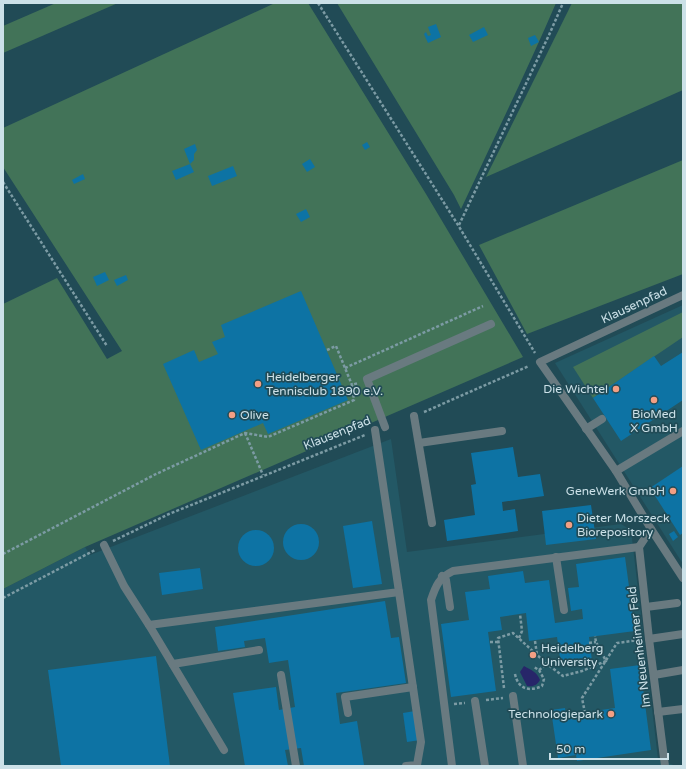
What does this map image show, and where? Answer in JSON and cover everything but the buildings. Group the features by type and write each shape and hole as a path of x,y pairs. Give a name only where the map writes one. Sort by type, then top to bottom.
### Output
{"street":[{"name":"Klausenpfad","path":"540,362 683,295"},
{"path":"385,427 367,379 491,324"},
{"path":"540,362 616,471 683,578"},
{"path":"414,416 432,523"},
{"path":"586,429 602,419"},
{"path":"375,430 421,742 417,764 406,766"},
{"path":"419,443 502,431"},
{"path":"616,471 683,431"},
{"path":"452,766 431,600 435,587 442,576 453,571 639,547 651,529"},
{"path":"104,545 124,586 150,625 224,750"},
{"name":"Im Neuenheimer Feld","path":"639,547 665,766"},
{"path":"556,557 564,610"},
{"path":"442,576 446,580 450,607"},
{"path":"150,625 399,592"},
{"path":"646,607 677,603"},
{"path":"649,639 683,634"},
{"path":"173,664 259,650"},
{"path":"654,675 683,670"},
{"path":"281,675 296,766"},
{"path":"348,713 345,697 413,686"},
{"path":"510,697 523,766"},
{"path":"475,701 485,766"},
{"path":"658,712 683,709"}],"path":[{"path":"318,3 458,225 540,362 414,416"},
{"path":"458,225 550,36 563,3"},
{"path":"3,182 107,346"},
{"path":"345,368 483,306"},
{"path":"3,554 156,474 245,433 268,437 354,400 352,385 336,346 327,350"},
{"path":"352,385 367,379"},
{"name":"Klausenpfad","path":"3,598 104,545 169,514 375,430"},
{"path":"245,433 263,475"},
{"path":"519,638 522,631 520,614"},
{"path":"505,691 498,638 513,633 547,664 563,676 582,671 606,661"},
{"path":"595,636 596,642 606,661"},
{"path":"585,713 582,698 618,643 649,639"},
{"path":"535,641 537,655"},
{"path":"490,642 498,642"},
{"path":"589,643 596,642"},
{"path":"539,670 547,664"},
{"path":"515,674 516,681 524,688 533,690 542,686 544,679 539,670 534,667"},
{"path":"512,682 516,681"},
{"path":"444,705 510,697"}],"shaded area":[{"path":"683,305 683,564 555,363"},
{"path":"391,439 407,552 621,524 631,530 658,759 676,766 3,766 3,589 85,547 90,555"},
{"path":"524,666 539,677 540,680 538,683 532,686 527,686 520,672"}],"green space":[{"path":"56,3 118,3 3,53 3,26"},
{"path":"275,3 308,3 426,194 523,357 85,547 3,589 3,304 57,278 107,359 122,351 3,167 3,128"},
{"path":"337,3 556,3 461,209 454,195"},
{"path":"572,3 683,3 683,90 486,177"},
{"path":"683,160 683,274 527,334 479,245"},
{"path":"683,312 683,337 593,398 573,367"}],"place":[{"name":"Heidelberger Tennisclub 1890 e.V.","path":"258,384"},
{"name":"Die Wichtel","path":"616,389"},
{"name":"BioMed X GmbH","path":"654,400"},
{"name":"Olive","path":"232,415"},
{"name":"GeneWerk GmbH","path":"673,491"},
{"name":"Dieter Morszeck Biorepository","path":"569,525"},
{"name":"Heidelberg University","path":"533,655"},
{"name":"Technologiepark","path":"611,714"}]}
